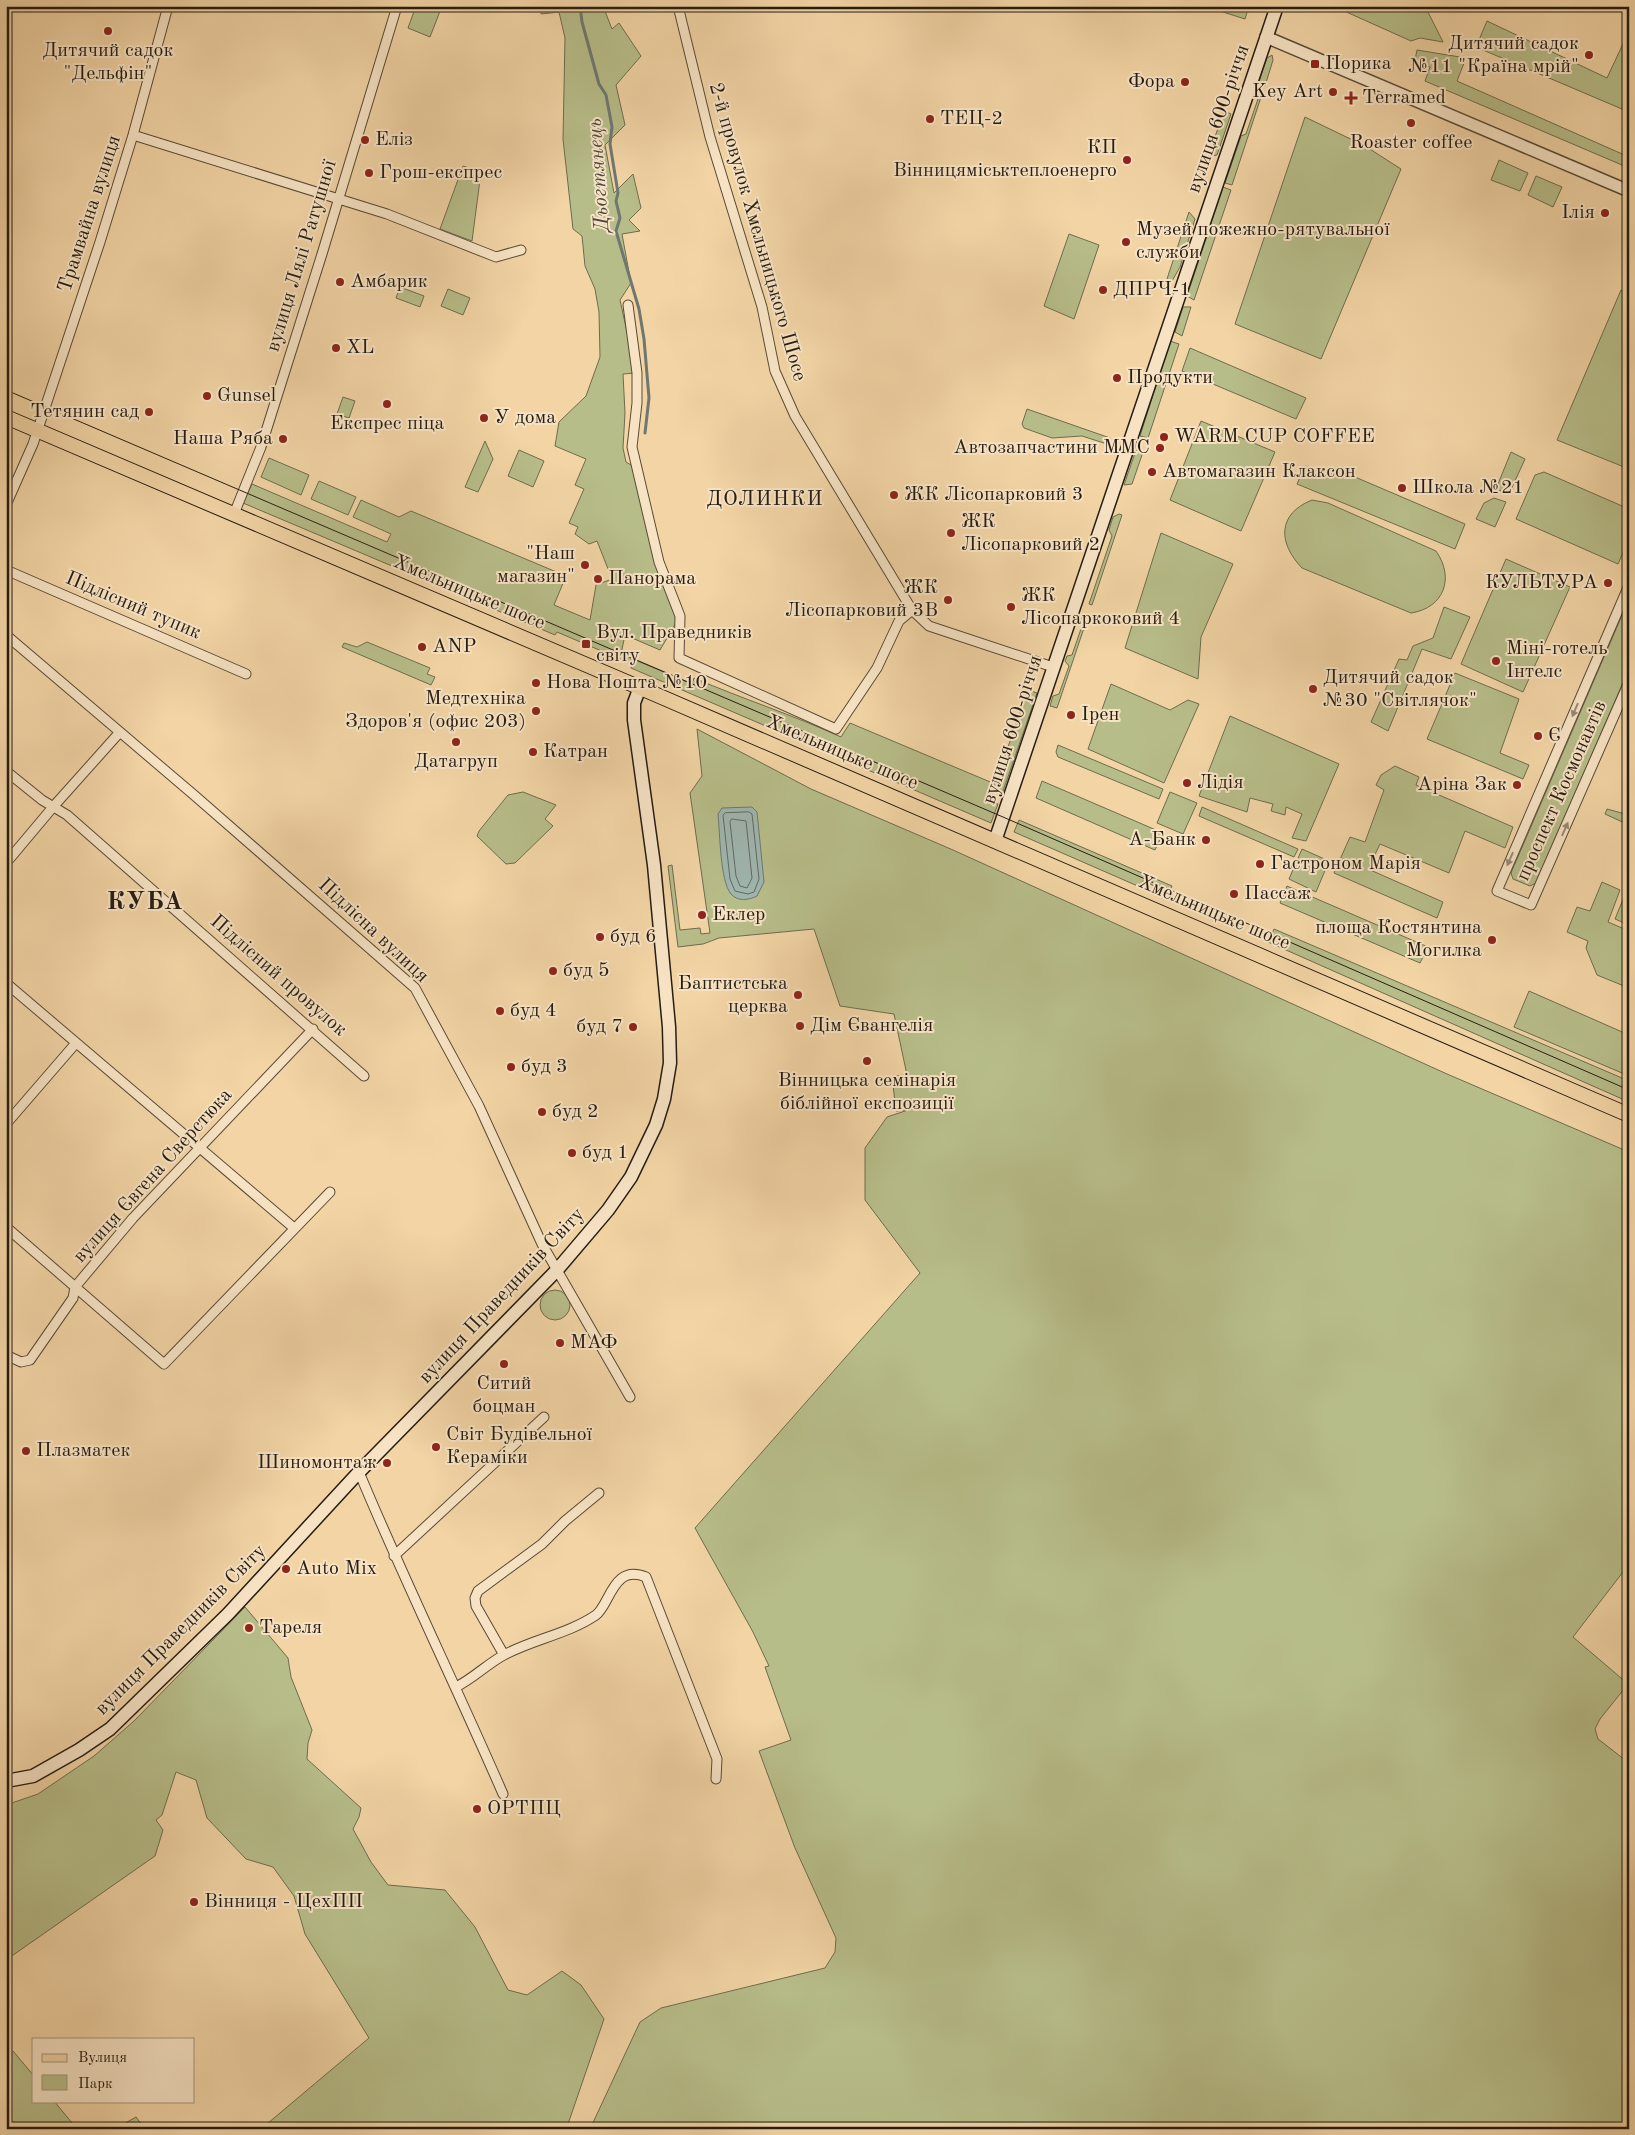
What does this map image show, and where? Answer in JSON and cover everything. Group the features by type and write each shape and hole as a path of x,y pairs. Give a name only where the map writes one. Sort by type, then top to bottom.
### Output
{"main road":[{"name":"вулиця 600-річчя","path":"995,841 1277,6"},
{"name":"Хмельницьке шосе","path":"6,417 640,687 1629,1115"},
{"name":"вулиця Праведників Світу","path":"6,1781 33,1776 79,1750 110,1729 228,1614 359,1472 558,1270 608,1210 644,1154 664,1099 670,1063 669,1027 654,865 634,720 634,703 640,687"}],"street":[{"name":"Трамвайна вулиця","path":"37,430 133,135 168,6"},
{"name":"вулиця Лялі Ратушної","path":"234,514 261,447 397,6"},
{"name":"2-й провулок Хмельницького Шосе","path":"678,6 710,137 762,307 775,370 795,416 912,610 928,626 1053,667"},
{"path":"1266,37 1629,191"},
{"path":"133,135 387,214 496,257 521,250"},
{"path":"628,305 638,373 632,447 659,562 680,616 678,658 836,729 877,668 899,621 912,610"},
{"path":"6,506 37,430"},
{"name":"Підлісний тупик","path":"6,570 246,674"},
{"name":"проспект Космонавтів","path":"1629,585 1497,891 1531,905 1629,682"},
{"name":"Підлісна вулиця","path":"6,635 415,988 479,1106 542,1244 630,1396"},
{"path":"6,863 120,732"},
{"name":"Підлісний провулок","path":"6,771 67,816 313,1029 364,1076"},
{"path":"6,983 294,1228"},
{"name":"вулиця Євгена Сверстюка","path":"6,1355 21,1362 30,1360 73,1298 75,1287 133,1218 313,1029"},
{"path":"6,1124 76,1043"},
{"path":"6,1227 164,1364 330,1192"},
{"path":"394,1556 544,1417"},
{"path":"359,1472 394,1556 456,1687 503,1794"},
{"path":"504,1655 476,1606 475,1598 478,1591 542,1544 564,1521 599,1493"},
{"path":"456,1687 473,1679 504,1655 557,1635 599,1613 614,1586 624,1578 632,1575 646,1577 717,1759 716,1779"}],"green space":[{"path":"416,6 442,6 430,37 408,28"},
{"path":"542,6 603,6 612,29 619,23 641,56 616,85 625,125 605,145 614,193 633,174 641,208 629,220 640,231 622,234 631,283 620,300 636,373 623,374 625,413 623,448 626,462 636,468 659,562 680,616 660,650 625,635 621,654 692,684 694,678 841,737 850,723 995,784 1028,690 1037,693 1002,794 993,791 990,801 998,804 991,823 631,668 632,664 557,632 555,635 243,503 252,484 387,542 391,534 353,517 361,500 399,517 411,511 566,576 554,605 590,620 596,585 612,579 597,541 589,544 575,534 578,527 569,523 584,489 575,485 586,459 555,446 559,422 586,396 600,357 599,312 595,289 585,266 582,236 573,229 563,139 565,38 559,12 541,14"},
{"path":"1204,6 1249,6 1245,19"},
{"path":"1333,6 1425,6 1443,42 1420,38 1411,41"},
{"path":"1487,21 1607,78 1629,31 1629,112 1476,47"},
{"path":"1417,50 1466,58 1457,81 1629,157 1629,168 1425,81 1430,67 1415,60"},
{"path":"1272,55 1273,60 1265,86 1258,84 1267,58"},
{"path":"1255,91 1262,94 1232,185 1225,183 1241,136 1246,134 1258,99"},
{"path":"1224,111 1231,114 1217,155 1208,157"},
{"path":"1305,117 1365,146 1401,169 1321,359 1235,324"},
{"path":"1499,160 1528,173 1520,191 1491,180"},
{"path":"463,166 481,172 472,241 440,229"},
{"path":"1536,176 1562,187 1553,207 1528,195"},
{"path":"1223,187 1231,190 1194,300 1187,296"},
{"path":"1189,212 1195,219 1180,267 1172,281 1166,282"},
{"path":"1069,234 1099,245 1074,319 1044,306"},
{"path":"400,287 424,296 420,307 396,298"},
{"path":"448,289 470,298 463,315 441,306"},
{"path":"1621,290 1627,293 1629,290 1629,469 1557,440"},
{"path":"1183,307 1191,307 1182,336 1175,332"},
{"path":"1170,341 1179,344 1148,438 1140,436"},
{"path":"1190,348 1306,398 1296,419 1182,371"},
{"path":"343,397 355,401 349,418 337,414"},
{"path":"1027,409 1110,438 1107,444 1082,436 1052,438 1024,428 1022,424"},
{"path":"1201,421 1275,452 1241,531 1170,500"},
{"path":"485,441 493,459 478,492 465,487"},
{"path":"519,450 544,461 533,487 508,476"},
{"path":"1136,450 1143,452 1132,484 1124,485"},
{"path":"1511,452 1525,459 1509,494 1496,489"},
{"path":"269,458 309,475 301,495 261,477"},
{"path":"1305,466 1330,477 1334,468 1465,524 1455,549 1297,484"},
{"path":"1544,472 1629,509 1629,539 1618,564 1516,519 1535,475"},
{"path":"319,481 356,497 348,515 311,499"},
{"path":"1494,498 1506,502 1495,527 1476,519 1484,503"},
{"path":"1312,500 1328,503 1436,551 1445,571 1443,590 1438,598 1422,610 1411,613 1302,568 1289,549 1285,539 1285,530 1287,521 1292,513"},
{"path":"1119,514 1122,515 1092,605 1089,604 1112,536 1109,530 1113,517"},
{"path":"1161,533 1233,564 1201,637 1198,679 1125,648"},
{"path":"1506,559 1570,587 1523,692 1461,664"},
{"path":"1629,599 1629,669 1536,883 1530,886 1513,879 1511,873"},
{"path":"1444,607 1470,617 1451,659 1422,649 1388,731 1371,722 1399,659 1407,660 1413,646 1433,638"},
{"path":"1080,616 1087,619 1057,708 1050,706 1053,696 1059,694 1069,666 1065,661 1067,656 1072,655 1083,623"},
{"path":"367,642 430,668 427,674 435,677 431,685 342,647 344,643 357,647"},
{"path":"1455,673 1519,699 1500,753 1529,765 1523,779 1427,739"},
{"path":"1111,684 1170,710 1188,700 1199,704 1164,783 1088,749"},
{"path":"1230,716 1339,764 1306,841 1292,838 1302,814 1286,807 1285,815 1271,811 1273,804 1250,798 1247,812 1199,796"},
{"path":"697,729 811,789 953,850 1447,1074 1629,1152 1629,1576 1623,1572 1573,1637 1628,1684 1600,1719 1595,1729 1598,1739 1629,1763 1629,2129 590,2129 640,2022 661,2008 825,1968 835,1952 836,1938 795,1848 759,1751 791,1740 765,1667 769,1666 753,1632 695,1528 920,1273 865,1200 865,1148 887,1117 908,1110 896,1111 892,1076 907,1075 894,1014 840,1006 814,929 719,938 703,944 678,947 668,866 672,865 680,930 700,928 701,934 710,933 690,793 702,776"},
{"path":"1058,745 1163,789 1159,799 1058,757 1056,752"},
{"path":"1395,766 1419,777 1416,785 1513,827 1505,848 1465,831 1449,873 1380,844 1368,869 1443,902 1437,918 1334,873 1350,837 1365,842 1384,790 1376,785 1381,775"},
{"path":"1042,781 1163,833 1155,850 1036,798"},
{"path":"523,792 556,805 545,819 553,826 515,863 506,864 477,836 508,795"},
{"path":"1170,792 1197,803 1183,834 1157,823"},
{"path":"1202,807 1298,849 1294,857 1199,816"},
{"path":"1607,809 1629,815 1629,825 1605,814"},
{"path":"1019,820 1172,886 1169,892 1143,881 1140,887 1014,832"},
{"path":"1302,849 1329,861 1316,892 1289,879"},
{"path":"1602,882 1620,890 1608,922 1629,931 1629,988 1597,975 1586,948 1588,941 1567,932 1577,907 1590,911"},
{"path":"1287,886 1428,947 1420,963 1280,903"},
{"path":"1629,888 1629,925 1615,919"},
{"path":"1274,929 1629,1081 1629,1102 1268,942"},
{"path":"1529,991 1629,1035 1629,1076 1514,1027"},
{"path":"555,1290 566,1294 570,1305 566,1316 555,1320 544,1316 540,1305 544,1294"},
{"path":"245,1607 288,1658 291,1677 312,1730 308,1743 307,1759 361,1808 353,1829 371,1862 388,1885 445,1890 475,1927 508,1990 527,1995 562,1971 581,1985 604,2019 567,2127 570,2129 261,2129 369,2038 305,1934 294,1896 273,1867 246,1859 207,1818 196,1780 176,1772 162,1815 156,1820 163,1830 155,1856 6,1960 6,1805 38,1794 94,1756 134,1721"},
{"path":"13,2051 32,2074 32,2102 55,2102 77,2129 6,2129 6,2054"},
{"path":"136,2117 145,2129 115,2129"}],"water":[{"path":"752,807 757,812 764,882 757,896 740,899 734,897 727,888 721,856 718,814 722,808"}],"waterway":[{"name":"Дьогтянець","path":"580,6 582,22 599,84 606,95 612,127 610,144 618,193 616,201 620,218 616,231 639,309 644,339 649,398 645,433"}],"tram line":[{"path":"6,390 1003,817 1629,1090"}],"place":[{"name":"Дитячий садок \"Дельфін\"","path":"108,31"},
{"name":"Дитячий садок №11 \"Країна мрій\"","path":"1589,55"},
{"name":"Порика","path":"1315,64"},
{"name":"Фора","path":"1185,82"},
{"name":"Key Art","path":"1333,92"},
{"name":"Terramed","path":"1351,98"},
{"name":"ТЕЦ-2","path":"930,119"},
{"name":"Roaster coffee","path":"1411,123"},
{"name":"Еліз","path":"365,140"},
{"name":"КП Вінницяміськтеплоенерго","path":"1127,160"},
{"name":"Грош-експрес","path":"369,173"},
{"name":"Ілія","path":"1605,213"},
{"name":"Музей пожежно-рятувальної служби","path":"1126,242"},
{"name":"Амбарик","path":"340,282"},
{"name":"ДПРЧ-1","path":"1103,290"},
{"name":"XL","path":"336,348"},
{"name":"Продукти","path":"1117,378"},
{"name":"Gunsel","path":"207,396"},
{"name":"Експрес піца","path":"387,404"},
{"name":"Тетянин сад","path":"149,412"},
{"name":"У дома","path":"484,418"},
{"name":"WARM CUP COFFEE","path":"1164,437"},
{"name":"Наша Ряба","path":"283,439"},
{"name":"Автозапчастини MMC","path":"1160,448"},
{"name":"Автомагазин Клаксон","path":"1152,472"},
{"name":"Школа №21","path":"1402,488"},
{"name":"ЖК Лісопарковий 3","path":"894,495"},
{"name":"ЖК Лісопарковий 2","path":"951,533"},
{"name":"\"Наш магазин\"","path":"585,565"},
{"name":"Панорама","path":"598,579"},
{"name":"КУЛЬТУРА","path":"1608,583"},
{"name":"ЖК Лісопарковий 3В","path":"948,600"},
{"name":"ЖК Лісопаркоковий 4","path":"1011,607"},
{"name":"Вул. Праведників світу","path":"586,644"},
{"name":"ANP","path":"422,647"},
{"name":"Міні-готель Інтелс","path":"1496,661"},
{"name":"Нова Пошта №10","path":"536,683"},
{"name":"Дитячий садок №30 \"Світлячок\"","path":"1313,689"},
{"name":"Медтехніка Здоров'я (офис 203)","path":"536,711"},
{"name":"Ірен","path":"1071,715"},
{"name":"Є","path":"1538,736"},
{"name":"Датагруп","path":"456,742"},
{"name":"Катран","path":"533,752"},
{"name":"Лідія","path":"1187,783"},
{"name":"Аріна Зак","path":"1517,785"},
{"name":"А-Банк","path":"1206,840"},
{"name":"Гастроном Марія","path":"1260,864"},
{"name":"Пассаж","path":"1234,894"},
{"name":"Еклер","path":"702,915"},
{"name":"буд 6","path":"600,937"},
{"name":"площа Костянтина Могилка","path":"1492,940"},
{"name":"буд 5","path":"553,971"},
{"name":"Баптистська церква","path":"798,995"},
{"name":"буд 4","path":"500,1011"},
{"name":"Дім Євангелія","path":"800,1026"},
{"name":"буд 7","path":"633,1027"},
{"name":"Вінницька семінарія біблійної експозиції","path":"867,1061"},
{"name":"буд 3","path":"511,1067"},
{"name":"буд 2","path":"542,1112"},
{"name":"буд 1","path":"572,1153"},
{"name":"МАФ","path":"560,1343"},
{"name":"Ситий боцман","path":"504,1364"},
{"name":"Світ Будівельної Кераміки","path":"436,1447"},
{"name":"Плазматек","path":"26,1451"},
{"name":"Шиномонтаж","path":"387,1463"},
{"name":"Auto Mix","path":"286,1569"},
{"name":"Тареля","path":"249,1628"},
{"name":"ОРТПЦ","path":"477,1809"},
{"name":"Вінниця - ЦехПП","path":"194,1902"}],"district":[{"name":"ДОЛИНКИ","path":"765,499"},
{"name":"КУБА","path":"145,902"}]}
